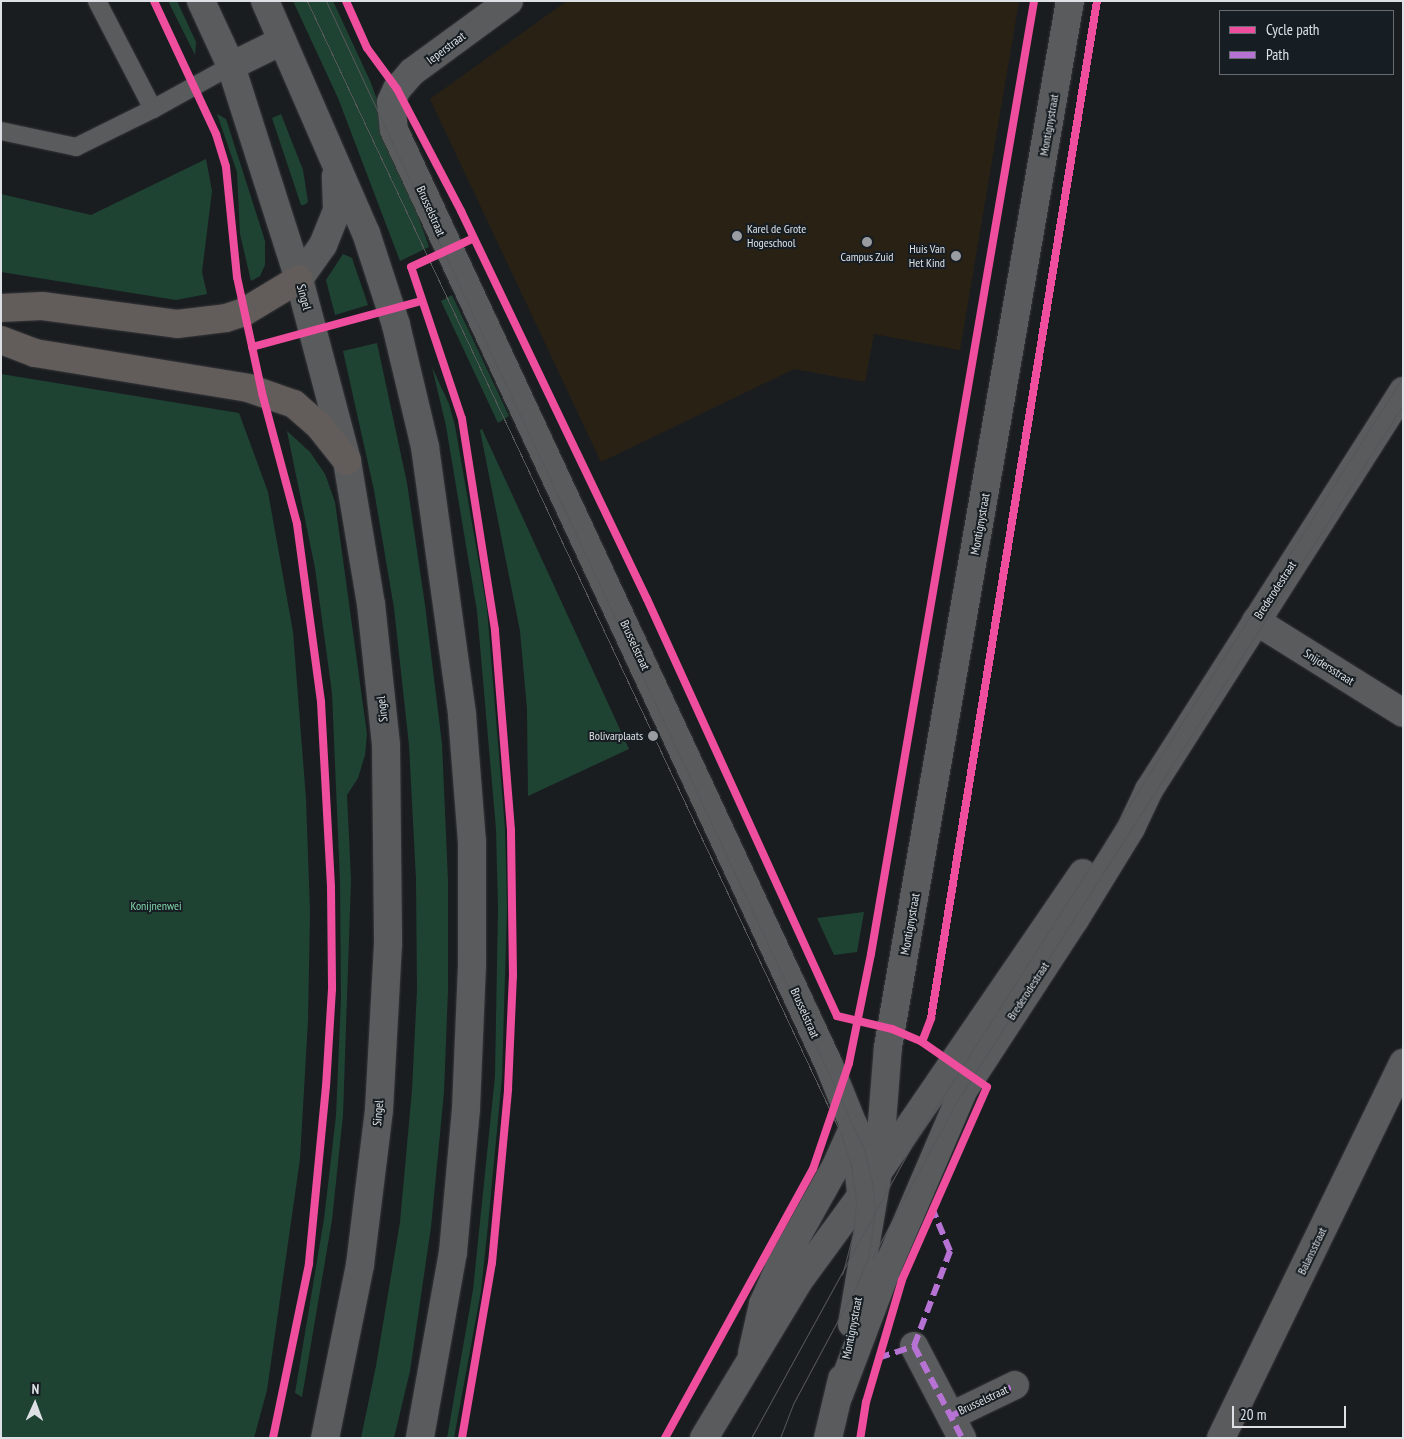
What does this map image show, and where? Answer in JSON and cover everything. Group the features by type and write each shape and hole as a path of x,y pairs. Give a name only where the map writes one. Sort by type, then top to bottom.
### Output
{"highway":[{"path":"1,308 42,306 177,324 226,318 244,312 269,299 299,279"},
{"path":"1,340 35,353 248,388 286,401 294,404 320,427 347,461"}],"street":[{"name":"Singel","path":"201,1 231,66 299,279 347,461 372,604 386,745 388,944 379,1110 362,1246 326,1438"},
{"path":"265,1 366,233 396,325 425,447 461,705 472,842 472,974 462,1157 453,1252 420,1438"},
{"name":"Ieperstraat","path":"391,102 397,89 412,72 509,1"},
{"name":"Montignystraat","path":"828,1438 839,1395 865,1252 870,1184 888,1048 1070,1"},
{"path":"231,66 282,42"},
{"name":"Brusselstraat","path":"391,102 394,130 764,920 854,1127 870,1184"},
{"path":"299,279 323,245 337,210 335,162"},
{"name":"Brederodestraat","path":"917,1197 963,1091 1114,857 1149,790 1403,391"},
{"name":"Snijdersstraat","path":"1256,621 1403,714"},
{"name":"Brederodestraat","path":"870,1184 1111,832 1149,790"},
{"name":"Montignystraat","path":"752,1354 762,1304 778,1268 836,1166 888,1048"},
{"name":"Balansstraat","path":"1221,1438 1403,1063"},
{"name":"Montignystraat","path":"704,1438 752,1354 798,1282 870,1184"},
{"name":"Montignystraat","path":"839,1395 917,1197"},
{"name":"Brusselstraat","path":"914,1346 956,1427 1016,1385"}],"lane":[{"path":"97,1 153,109"},
{"path":"1,131 76,146 153,109 231,66"}],"shaded area":[{"name":"Karel de Grote Hogeschool","path":"567,1 1019,1 960,350 874,334 865,382 794,369 601,462 430,99"}],"green space":[{"path":"168,1 177,1 196,42 195,55"},
{"path":"293,1 333,1 371,83 429,247 400,261 338,98"},
{"path":"217,114 226,119 265,241 265,265 260,276 251,281 240,234 237,172"},
{"path":"281,114 303,170 308,202 304,205 301,205 272,118"},
{"path":"206,159 212,191 202,272 207,294 176,300 1,272 1,194 91,215"},
{"path":"343,254 352,258 368,305 335,315 326,280"},
{"path":"452,295 509,416 498,423 441,301"},
{"path":"377,343 407,483 425,605 442,744 448,880 448,990 444,1092 431,1227 410,1371 394,1438 361,1438 376,1366 400,1222 412,1090 417,990 416,879 409,745 394,608 374,490 343,351"},
{"path":"432,367 449,404 455,426 487,609 505,829 507,907 502,1077 488,1225 481,1291 454,1438 447,1438 473,1290 495,1076 498,908 496,829 477,611 446,426"},
{"name":"Konijnenwei","path":"1,374 239,413 268,492 293,632 306,799 310,912 308,1020 300,1159 267,1390 254,1438 1,1438"},
{"path":"482,429 629,749 528,796 527,709 520,631 480,430"},
{"path":"287,431 310,452 325,474 335,502 367,734 365,755 358,778 347,795 351,880 343,1115 332,1220 302,1397 295,1393 324,1219 336,1116 341,998 340,881 332,693 315,568"},
{"path":"864,912 857,952 834,955 817,918"}],"tram line":[{"path":"307,1 841,1134 851,1165 856,1202 853,1234 842,1275"},
{"path":"326,1 864,1149 872,1181 875,1213 868,1257 857,1284"},
{"path":"751,1438 912,1145 1403,377"},
{"path":"872,1258 957,1101 1403,405"},
{"path":"780,1438 793,1404 860,1279"}],"marked path":[{"path":"878,1358 914,1346 950,1251 932,1208"},
{"path":"914,1346 962,1438"},
{"path":"951,1416 1015,1385"}],"cycle path":[{"path":"154,1 216,134 226,167 237,277 262,393 297,524 321,702 331,888 332,989 326,1086 309,1264 273,1438"},
{"path":"346,1 367,48 397,89 461,211 647,599 837,1016 892,1029 922,1042 987,1087 902,1280 866,1402 860,1438"},
{"path":"665,1438 813,1169 849,1063 871,954 1034,1"},
{"path":"922,1042 931,1018 1097,1"},
{"path":"462,1438 492,1263 508,1089 513,976 511,830 495,630 462,419 411,267 472,239"},
{"path":"252,347 421,301"}],"place":[{"name":"Karel de Grote Hogeschool","path":"737,236"},
{"name":"Campus Zuid","path":"867,242"},
{"name":"Huis Van Het Kind","path":"956,256"},
{"name":"Bolivarplaats","path":"653,736"}]}
